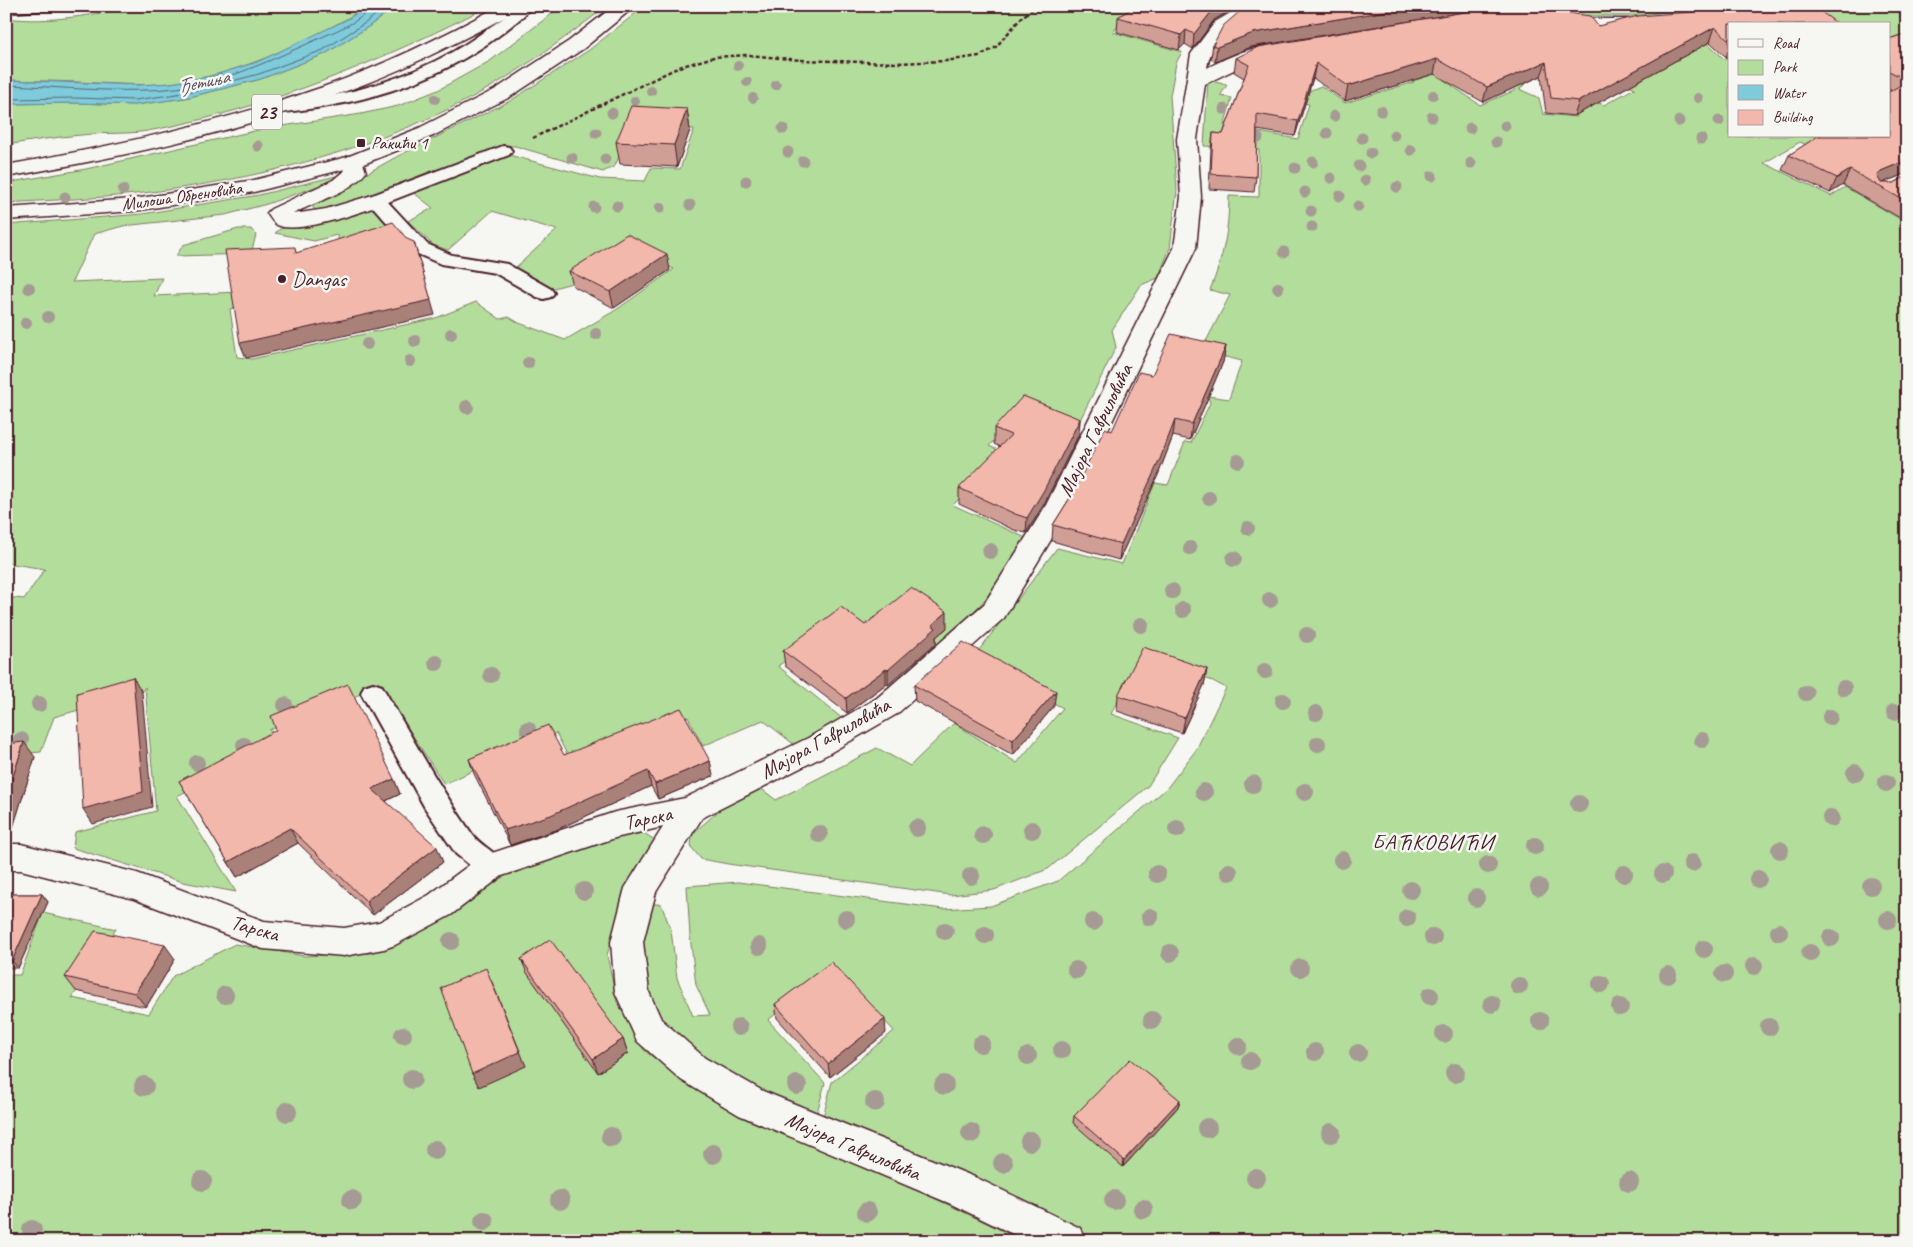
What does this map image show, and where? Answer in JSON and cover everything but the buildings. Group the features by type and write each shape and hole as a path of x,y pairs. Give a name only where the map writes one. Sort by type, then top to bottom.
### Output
{"street":[{"path":"6,8 45,6"},
{"name":"23","path":"6,171 60,163 143,145 284,107 378,72 429,49 513,6"},
{"name":"Милоша Обреновића","path":"6,214 134,205 254,186 354,161 426,132 503,93 576,45 626,6"},
{"name":"Мајора Гавриловића","path":"1067,1241 964,1191 751,1103 693,1069 648,1030 632,992 627,942 641,888 691,809 818,746 887,706 994,611 1057,508 1185,248 1191,197 1187,139 1200,54 1221,26 1256,6"},
{"path":"1540,18 1578,24 1664,22"},
{"path":"1195,82 1251,55 1285,49"},
{"path":"354,161 356,172 340,184 278,213 284,220 301,221 376,200"},
{"name":"Тарска","path":"6,857 21,857 137,886 263,935 344,942 384,935 440,905 491,866 615,825 691,809"}],"lane":[{"path":"284,107 339,99 400,82 473,46 519,13 524,6"},
{"path":"503,151 376,200 420,248 448,260 500,268 544,294"},
{"path":"373,693 434,800 465,846 491,866"}],"path":[{"path":"503,151 648,82 697,61 714,57 748,55 810,60 896,63 946,61 979,56 995,48 1022,17 1036,6"}],"green space":[{"path":"138,6 368,6 322,32 273,55 221,73 195,79 143,85 6,80 6,18 23,20 56,19"},
{"path":"396,6 489,6 367,63 325,80 240,109 197,121 144,132 90,134 6,145 6,104 76,103 135,105 185,98 222,89 261,79 325,54 368,27"},
{"path":"562,6 607,6 534,59 489,88 448,109 362,145 318,159 273,170 181,188 103,197 6,203 6,183 86,169 263,129 361,114 398,106 438,90 490,61"},
{"path":"645,6 1176,6 1132,11 1113,32 1182,52 1176,63 1170,96 1177,190 1170,248 1158,278 1141,285 1112,330 1116,347 1075,430 1021,409 989,446 1019,459 989,468 953,505 1026,538 987,597 968,618 914,664 845,617 778,666 844,720 796,746 763,720 703,746 688,717 626,741 573,766 556,733 444,784 381,686 269,730 283,742 177,796 236,892 183,882 73,848 75,832 156,811 145,687 142,692 54,717 41,752 6,755 6,597 24,599 45,569 6,563 6,225 142,214 259,195 336,176 339,177 335,180 267,204 225,215 123,226 94,234 72,282 162,278 154,296 259,291 260,302 230,309 237,357 252,359 436,318 476,302 500,319 509,317 519,323 565,340 616,310 674,269 628,246 572,283 550,289 515,268 557,230 492,211 448,250 433,245 408,221 433,208 414,193 501,156 509,155 600,179 645,181 651,168 680,169 694,129 632,126 615,166 603,172 515,146 505,146 326,210 315,210 312,206 315,202 398,156 510,101 589,50"},
{"path":"1438,6 1688,6 1692,9 1632,16 1564,16 1417,22 1400,11"},
{"path":"1790,6 1907,6 1907,43 1890,108 1890,22 1737,22"},
{"path":"1708,43 1724,59 1728,59 1728,138 1838,138 1858,169 1800,142 1764,163 1831,196 1845,187 1907,223 1907,1241 1101,1241 823,1117 832,1082 894,1031 836,969 768,1020 825,1083 816,1116 769,1096 723,1072 701,1058 663,1023 648,1002 645,990 641,936 647,904 661,904 671,930 677,978 693,1016 710,1015 696,985 690,936 687,886 738,882 943,909 991,906 1058,881 1167,788 1196,750 1226,688 1213,681 1139,657 1111,714 1178,738 1148,786 1048,869 994,890 951,895 728,864 701,859 691,847 692,834 721,809 759,787 776,800 877,748 910,766 954,723 1017,763 1063,708 973,658 1057,548 1122,564 1155,483 1168,485 1185,442 1191,443 1210,403 1208,396 1229,399 1242,361 1201,351 1230,295 1210,290 1224,244 1228,221 1229,196 1259,197 1259,150 1204,146 1208,80 1227,85 1220,96 1232,98 1224,126 1298,139 1309,104 1287,100 1321,86 1345,103 1414,82 1376,53 1449,77 1444,80 1480,105 1516,90 1488,72 1564,55 1519,89 1539,98 1543,114 1577,117 1575,103 1587,98 1604,105 1635,88 1614,78 1683,46"},
{"path":"370,207 375,208 413,252 341,246 337,235 314,241 275,233 280,229 316,222"},
{"path":"238,229 251,229 256,235 251,254 176,256 183,245"},
{"path":"644,833 656,841 623,904 607,955 617,1002 644,1050 693,1088 874,1169 1024,1241 6,1241 6,975 20,975 43,913 116,929 72,998 149,1014 173,976 235,944 304,956 371,953 411,935 502,876 533,863 612,837"}],"water":[{"name":"Ђетиња","path":"368,6 396,6 368,27 325,54 261,79 185,98 135,105 76,103 6,104 6,80 138,85 171,83 212,76 257,62 346,20"}],"place":[{"name":"Ракићи 1","path":"361,143"},
{"name":"Dangas","path":"282,279"}],"district":[{"name":"БАЋКОВИЋИ","path":"1433,842"}]}
